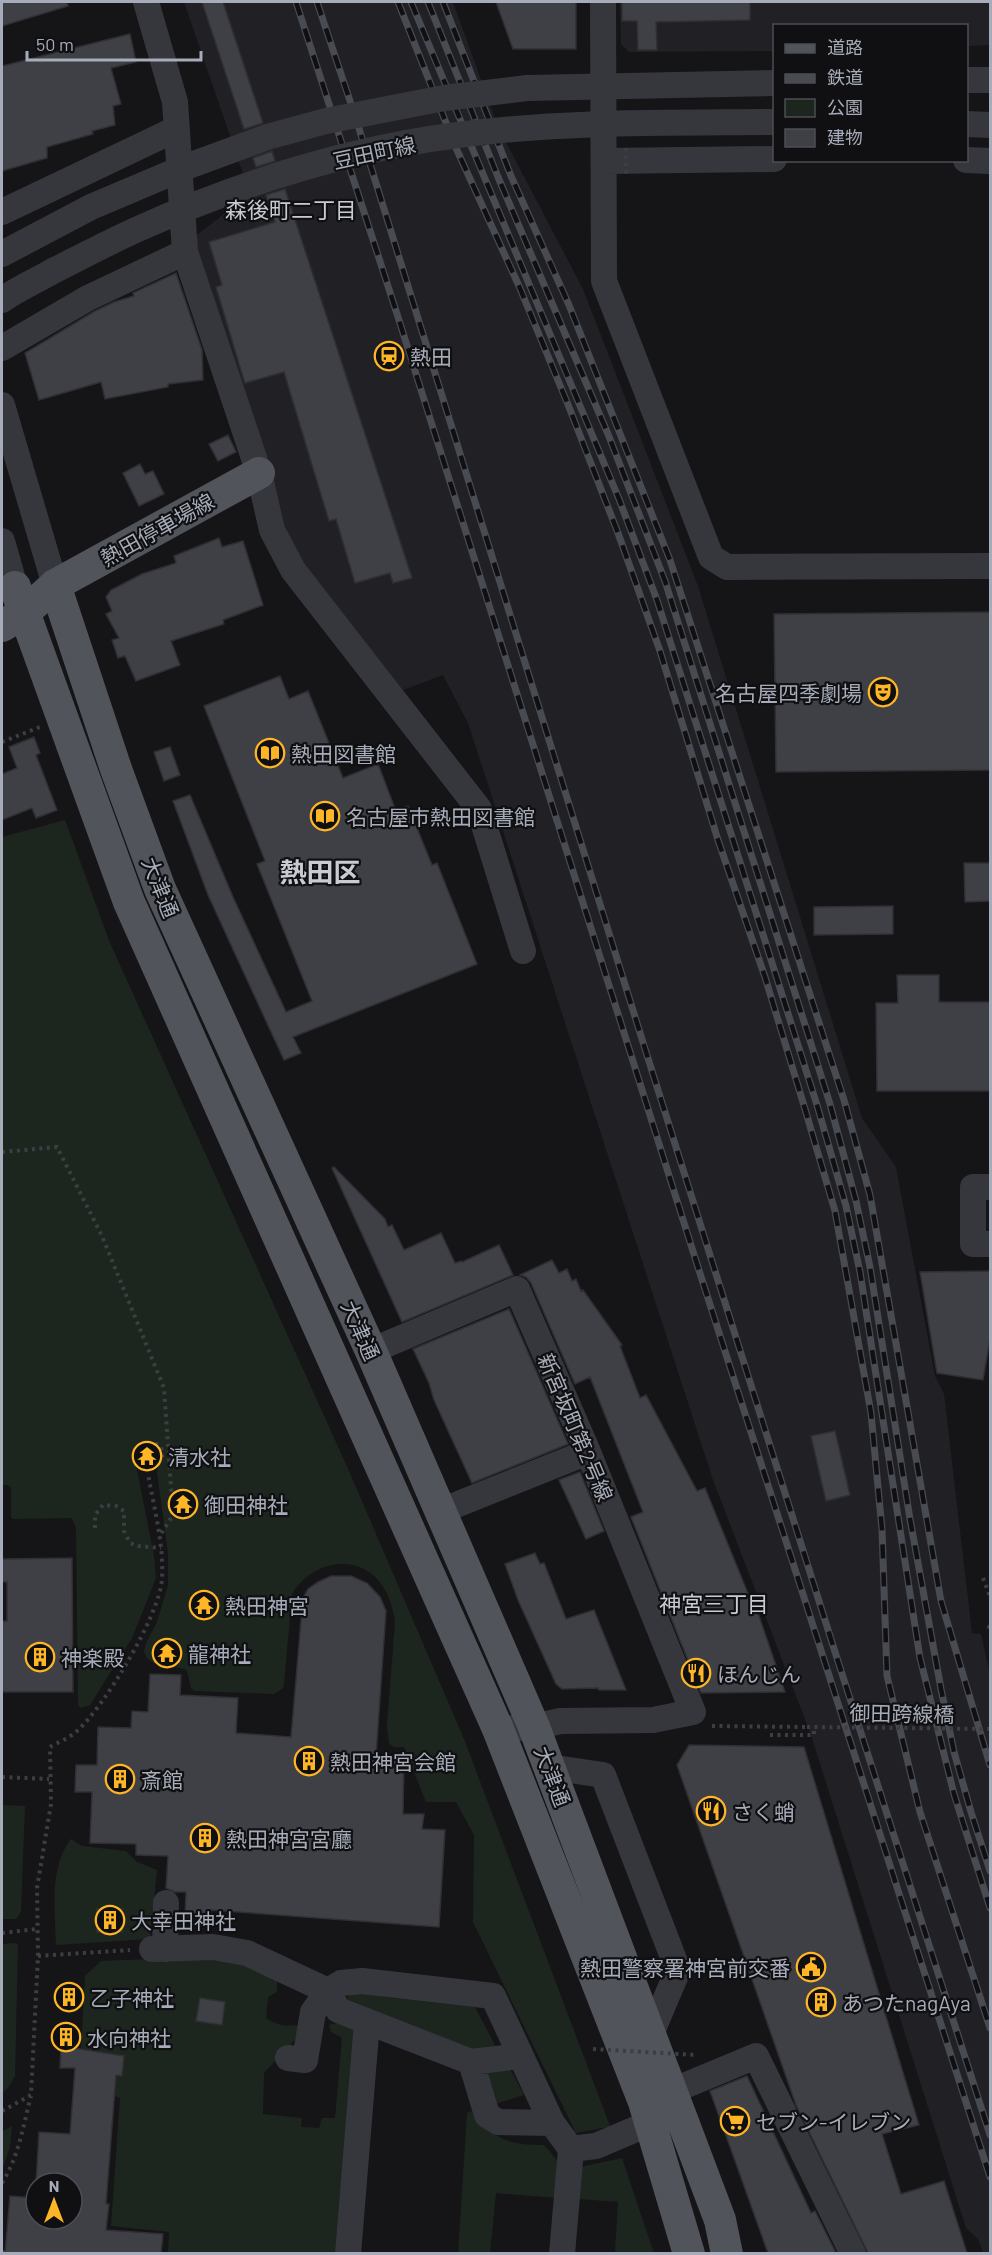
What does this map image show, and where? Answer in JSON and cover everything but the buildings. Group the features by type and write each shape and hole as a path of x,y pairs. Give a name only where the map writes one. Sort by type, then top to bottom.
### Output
{"main road":[{"name":"熱田停車場線","path":"10,605 55,585 259,473"},
{"name":"大津通","path":"55,585 116,769 160,889 371,1351 534,1726 650,2036 655,2106 689,2253"},
{"name":"大津通","path":"10,605 129,902 498,1729 655,2106 720,2220 727,2253"}],"street":[{"path":"146,2 175,102 185,252 259,473 272,530 293,570 479,809 523,951"},
{"path":"603,2 616,168 604,281 711,557 727,567 990,566"},
{"path":"968,80 990,80"},
{"name":"豆田町線","path":"2,254 91,207 183,168 267,137 347,116 444,98 527,88 773,83"},
{"name":"豆田町線","path":"2,300 107,243 190,205 279,174 339,159 456,135 529,127 622,123 773,122"},
{"path":"968,124 990,125"},
{"path":"2,212 176,129"},
{"path":"616,168 773,159"},
{"path":"968,160 990,161"},
{"path":"2,348 88,298 185,252"},
{"name":"大津通","path":"2,405 55,585"},
{"name":"大津通","path":"2,541 10,605"},
{"path":"990,1187 973,1187 973,1244 990,1244"},
{"name":"新宮坂町第2号線","path":"371,1351 517,1289 588,1452 698,1720"},
{"path":"441,1511 588,1452"},
{"path":"498,1729 560,1721 698,1720"},
{"path":"549,1767 603,1775 678,1970 650,2036"},
{"path":"166,1903 158,1949 213,1947 247,1953 328,1990 338,2010 471,2062 520,2056"},
{"path":"288,2058 305,2060 313,2012 328,1990 341,1983 362,1981 493,1996 552,2123 572,2149 562,2253"},
{"path":"348,2253 367,2022"},
{"path":"572,2149 596,2146 655,2106 756,2056 853,2253"},
{"path":"471,2062 487,2115 498,2122 552,2123"}],"path":[{"path":"616,168 626,147"},
{"path":"2,742 40,726"},
{"path":"2,1152 57,1148 102,1236 164,1388 172,1515 159,1537"},
{"path":"148,1444 161,1446 163,1462"},
{"path":"2,2183 20,2145 31,2095 38,1956 37,1888 51,1804 50,1747 76,1733 92,1715 139,1640 154,1607 162,1581 161,1548 148,1474"},
{"path":"95,1528 95,1515 103,1505 116,1506 123,1512 124,1532 129,1543 161,1548"},
{"path":"983,1578 990,1597"},
{"path":"990,1626 990,1632"},
{"name":"御田跨線橋","path":"698,1720 713,1726 990,1729"},
{"name":"御田跨線橋","path":"770,1735 814,1735 814,1727"},
{"path":"2,1777 49,1779"},
{"path":"2,1933 37,1929"},
{"path":"38,1956 158,1949"},
{"path":"593,2049 696,2055"},
{"path":"2,2111 31,2095"}],"shaded area":[{"path":"184,2 453,2 498,127 583,289 698,586 862,1118 896,1167 935,1376 944,1394 972,1633 981,1634 990,1675 990,2253 983,2253 978,2239 966,2228 811,1735 713,1480 468,723 443,675 403,690 291,547 193,238 250,194"},
{"path":"620,2 990,2 990,45 968,46 968,24 773,24 773,51 629,52 621,44"}],"green space":[{"path":"65,820 110,943 349,1471 464,1739 610,2126 608,2127 576,2133 473,1922 474,1835 456,1802 426,1802 404,1747 394,1747 389,1744 387,1726 395,1620 388,1596 377,1579 370,1573 352,1565 333,1565 319,1569 296,1588 292,1594 282,1689 274,1694 194,1691 190,1686 186,1670 151,1662 144,1652 157,1622 168,1585 168,1553 157,1472 160,1448 150,1442 139,1443 134,1447 134,1455 154,1556 156,1578 132,1638 90,1705 81,1708 78,1705 76,1528 72,1518 13,1519 11,1517 11,1488 8,1485 2,1485 2,837"},
{"path":"2,1805 25,1806 21,1912 16,1919 2,1919"},
{"path":"71,1839 82,1846 126,1851 137,1862 157,1870 150,1939 56,1945 56,1876 64,1850"},
{"path":"2,1944 18,1944 15,2076 2,2093"},
{"path":"153,1959 234,1962 264,1972 277,1980 277,1992 268,1997 266,2018 282,2025 307,2027 264,2073 263,2114 302,2118 301,2127 319,2128 322,2118 335,2118 342,2038 331,2032 329,2025 344,2021 358,2033 341,2253 168,2253 169,2232 111,2226 120,2098 89,2086 81,2051 85,1976 101,1961"},
{"path":"368,1993 384,1997 475,2007 497,2049 475,2054 352,2006 347,2000 348,1994"},
{"path":"483,2069 510,2069 524,2095 495,2104"},
{"path":"471,2111 487,2128 511,2142 544,2145 560,2164 558,2198 496,2193 490,2253 458,2254 467,2113"},
{"path":"12,2126 10,2147 2,2171 2,2132"},
{"path":"622,2158 654,2253 615,2253 618,2202 579,2199 580,2167"}],"railway":[{"path":"296,2 990,2177"},
{"path":"317,2 357,122 836,1655 990,2135"},
{"path":"398,2 456,148 519,286 618,533 660,651 718,840 765,977 835,1211 871,1413 882,1529 887,1676 920,1812 990,2028"},
{"path":"411,2 619,499 657,600 817,1105 846,1206 860,1272 920,1658 954,1794 990,1908"},
{"path":"428,2 498,177 608,434 665,581 830,1104 856,1201 870,1267 910,1519 954,1752 990,1871"},
{"path":"443,2 511,176 569,305 670,560 844,1100 870,1195 941,1601 990,1765"}],"place":[{"name":"熱田","path":"389,356"},
{"name":"名古屋四季劇場","path":"883,692"},
{"name":"熱田図書館","path":"270,753"},
{"name":"名古屋市熱田図書館","path":"325,816"},
{"name":"清水社","path":"147,1456"},
{"name":"御田神社","path":"183,1504"},
{"name":"熱田神宮","path":"204,1605"},
{"name":"龍神社","path":"167,1653"},
{"name":"神楽殿","path":"40,1657"},
{"name":"ほんじん","path":"696,1673"},
{"name":"熱田神宮会館","path":"309,1761"},
{"name":"斎館","path":"120,1779"},
{"name":"さく蛸","path":"711,1811"},
{"name":"熱田神宮宮廳","path":"205,1838"},
{"name":"大幸田神社","path":"110,1920"},
{"name":"熱田警察署神宮前交番","path":"811,1967"},
{"name":"乙子神社","path":"69,1997"},
{"name":"あつたnagAya","path":"821,2002"},
{"name":"水向神社","path":"66,2037"},
{"name":"セブン-イレブン","path":"735,2121"}],"district":[{"name":"森後町二丁目","path":"291,209"},
{"name":"熱田区","path":"320,871"},
{"name":"神宮三丁目","path":"714,1603"}]}
